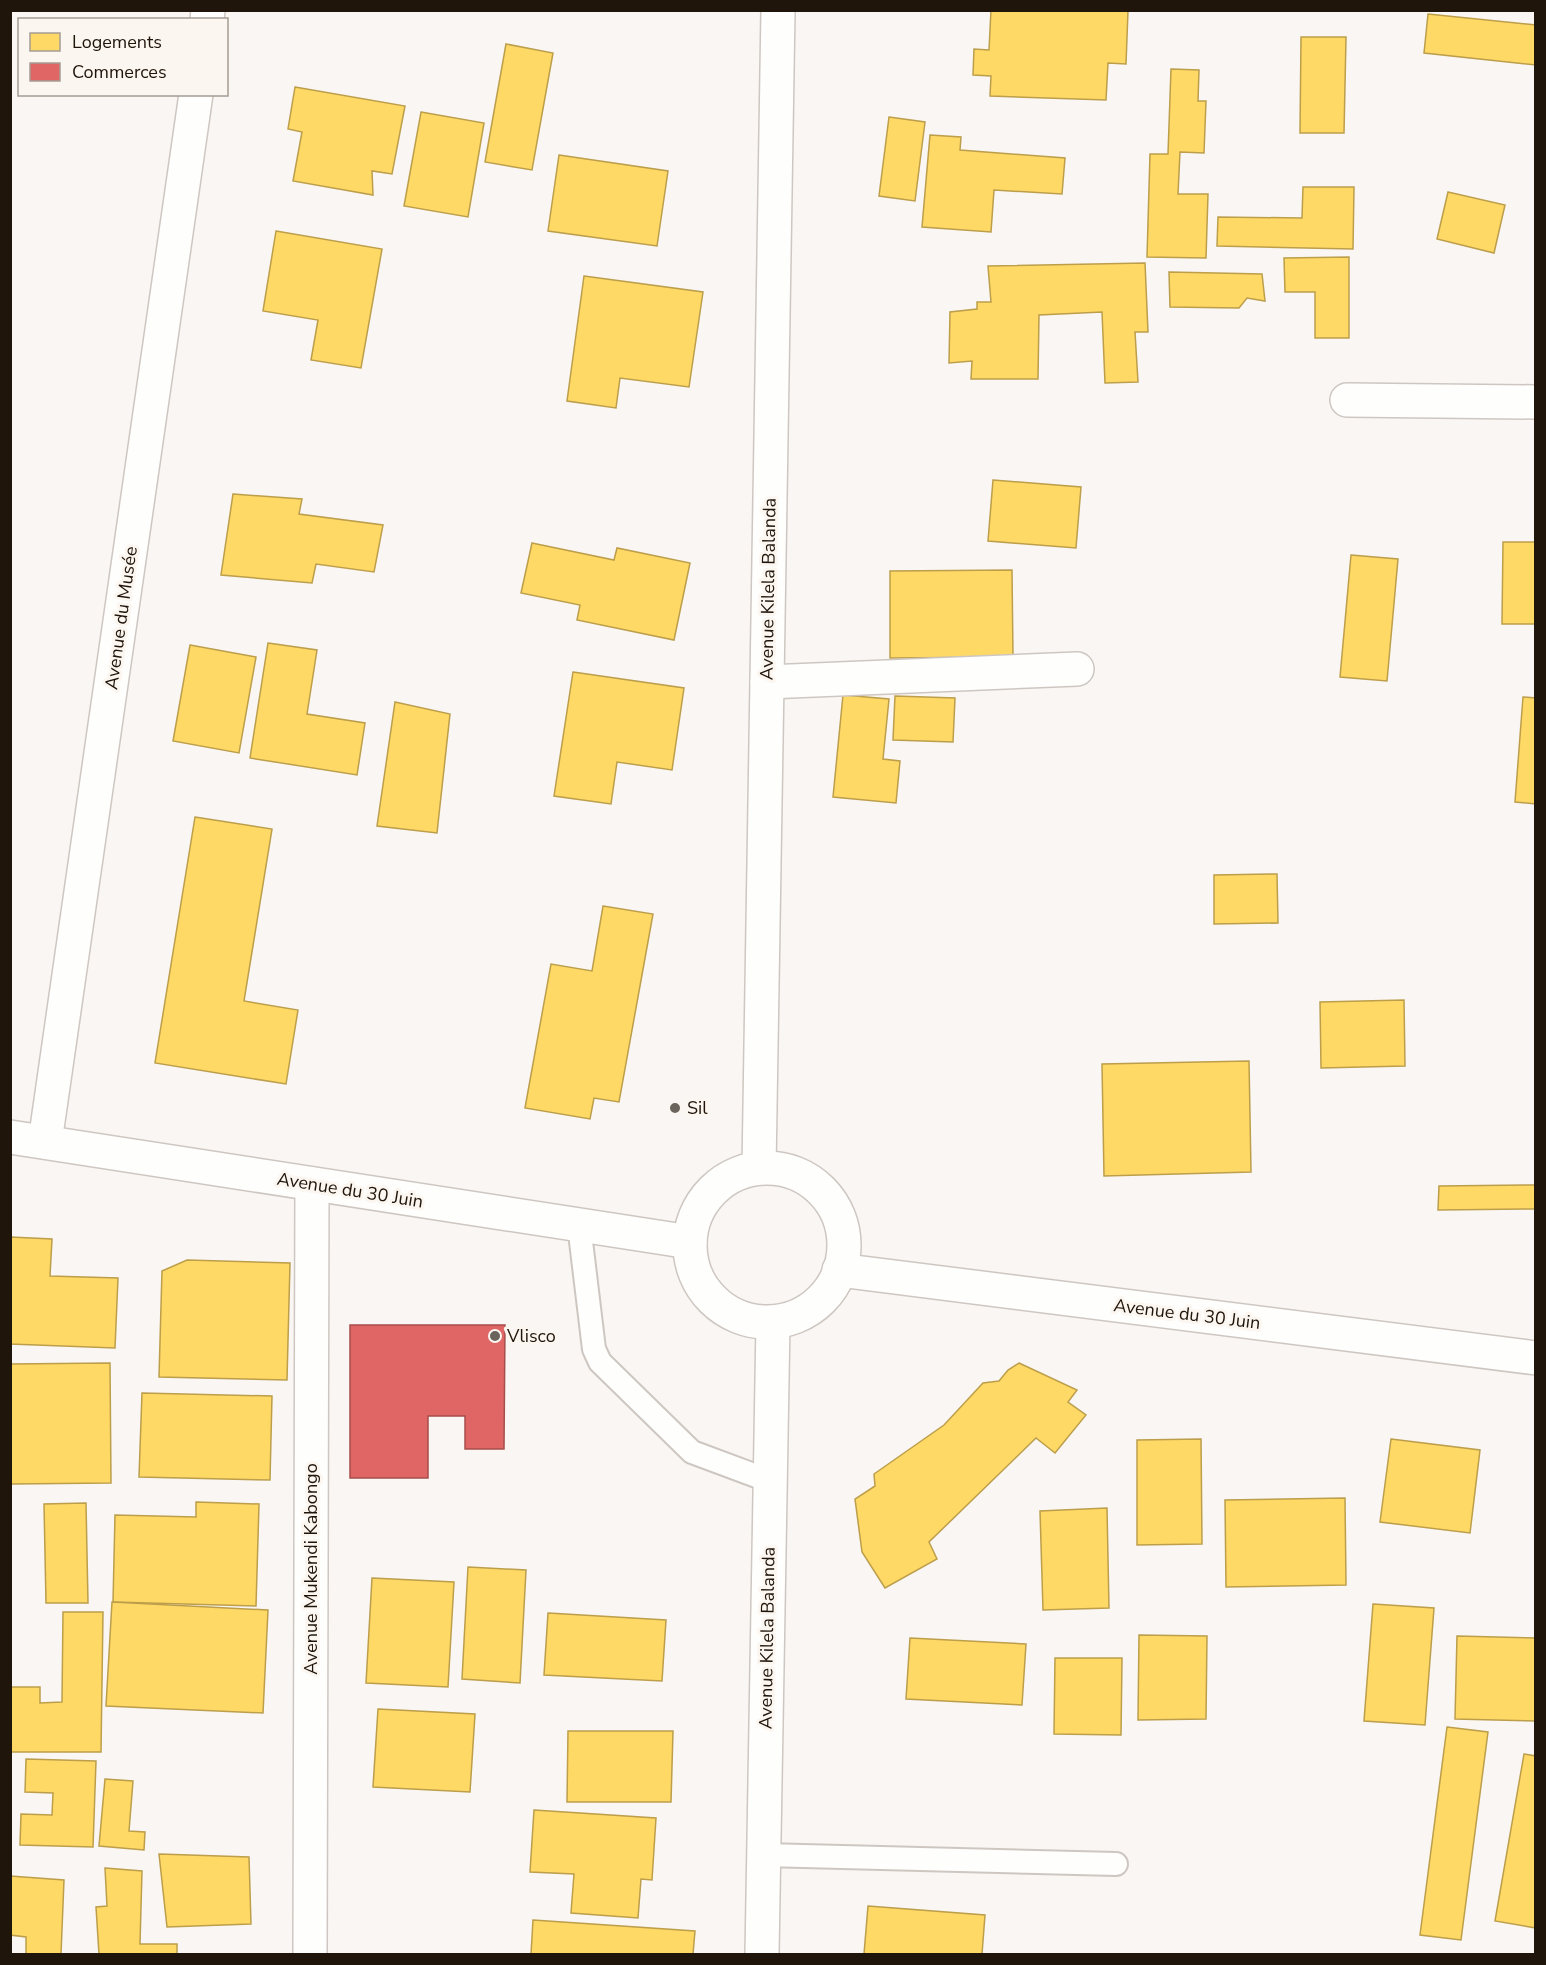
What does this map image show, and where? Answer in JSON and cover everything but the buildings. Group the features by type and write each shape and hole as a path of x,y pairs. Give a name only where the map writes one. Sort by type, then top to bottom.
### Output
{"street":[{"name":"Avenue Kilela Balanda","path":"759,1168 778,10"},
{"name":"Avenue du Musée","path":"45,1142 196,96"},
{"path":"1347,400 1536,402"},
{"path":"767,682 1077,669"},
{"name":"Avenue du 30 Juin","path":"10,1137 690,1242"},
{"path":"759,1168 782,1169 802,1176 820,1190 834,1206 842,1227 844,1249 839,1270 829,1290 814,1306 795,1317 773,1322 752,1321 731,1314 713,1301 700,1284 692,1264 690,1242 694,1220 704,1201 719,1185 738,1174 759,1168"},
{"name":"Avenue Mukendi Kabongo","path":"310,1954 312,1184"},
{"name":"Avenue du 30 Juin","path":"839,1270 1536,1358"},
{"name":"Avenue Kilela Balanda","path":"762,1954 773,1322"}],"lane":[{"path":"579,1225 594,1349 600,1362 692,1452 770,1481"},
{"path":"764,1855 1116,1864"}],"place":[{"name":"Sil","path":"675,1108"},
{"name":"Vlisco","path":"495,1336"}]}
